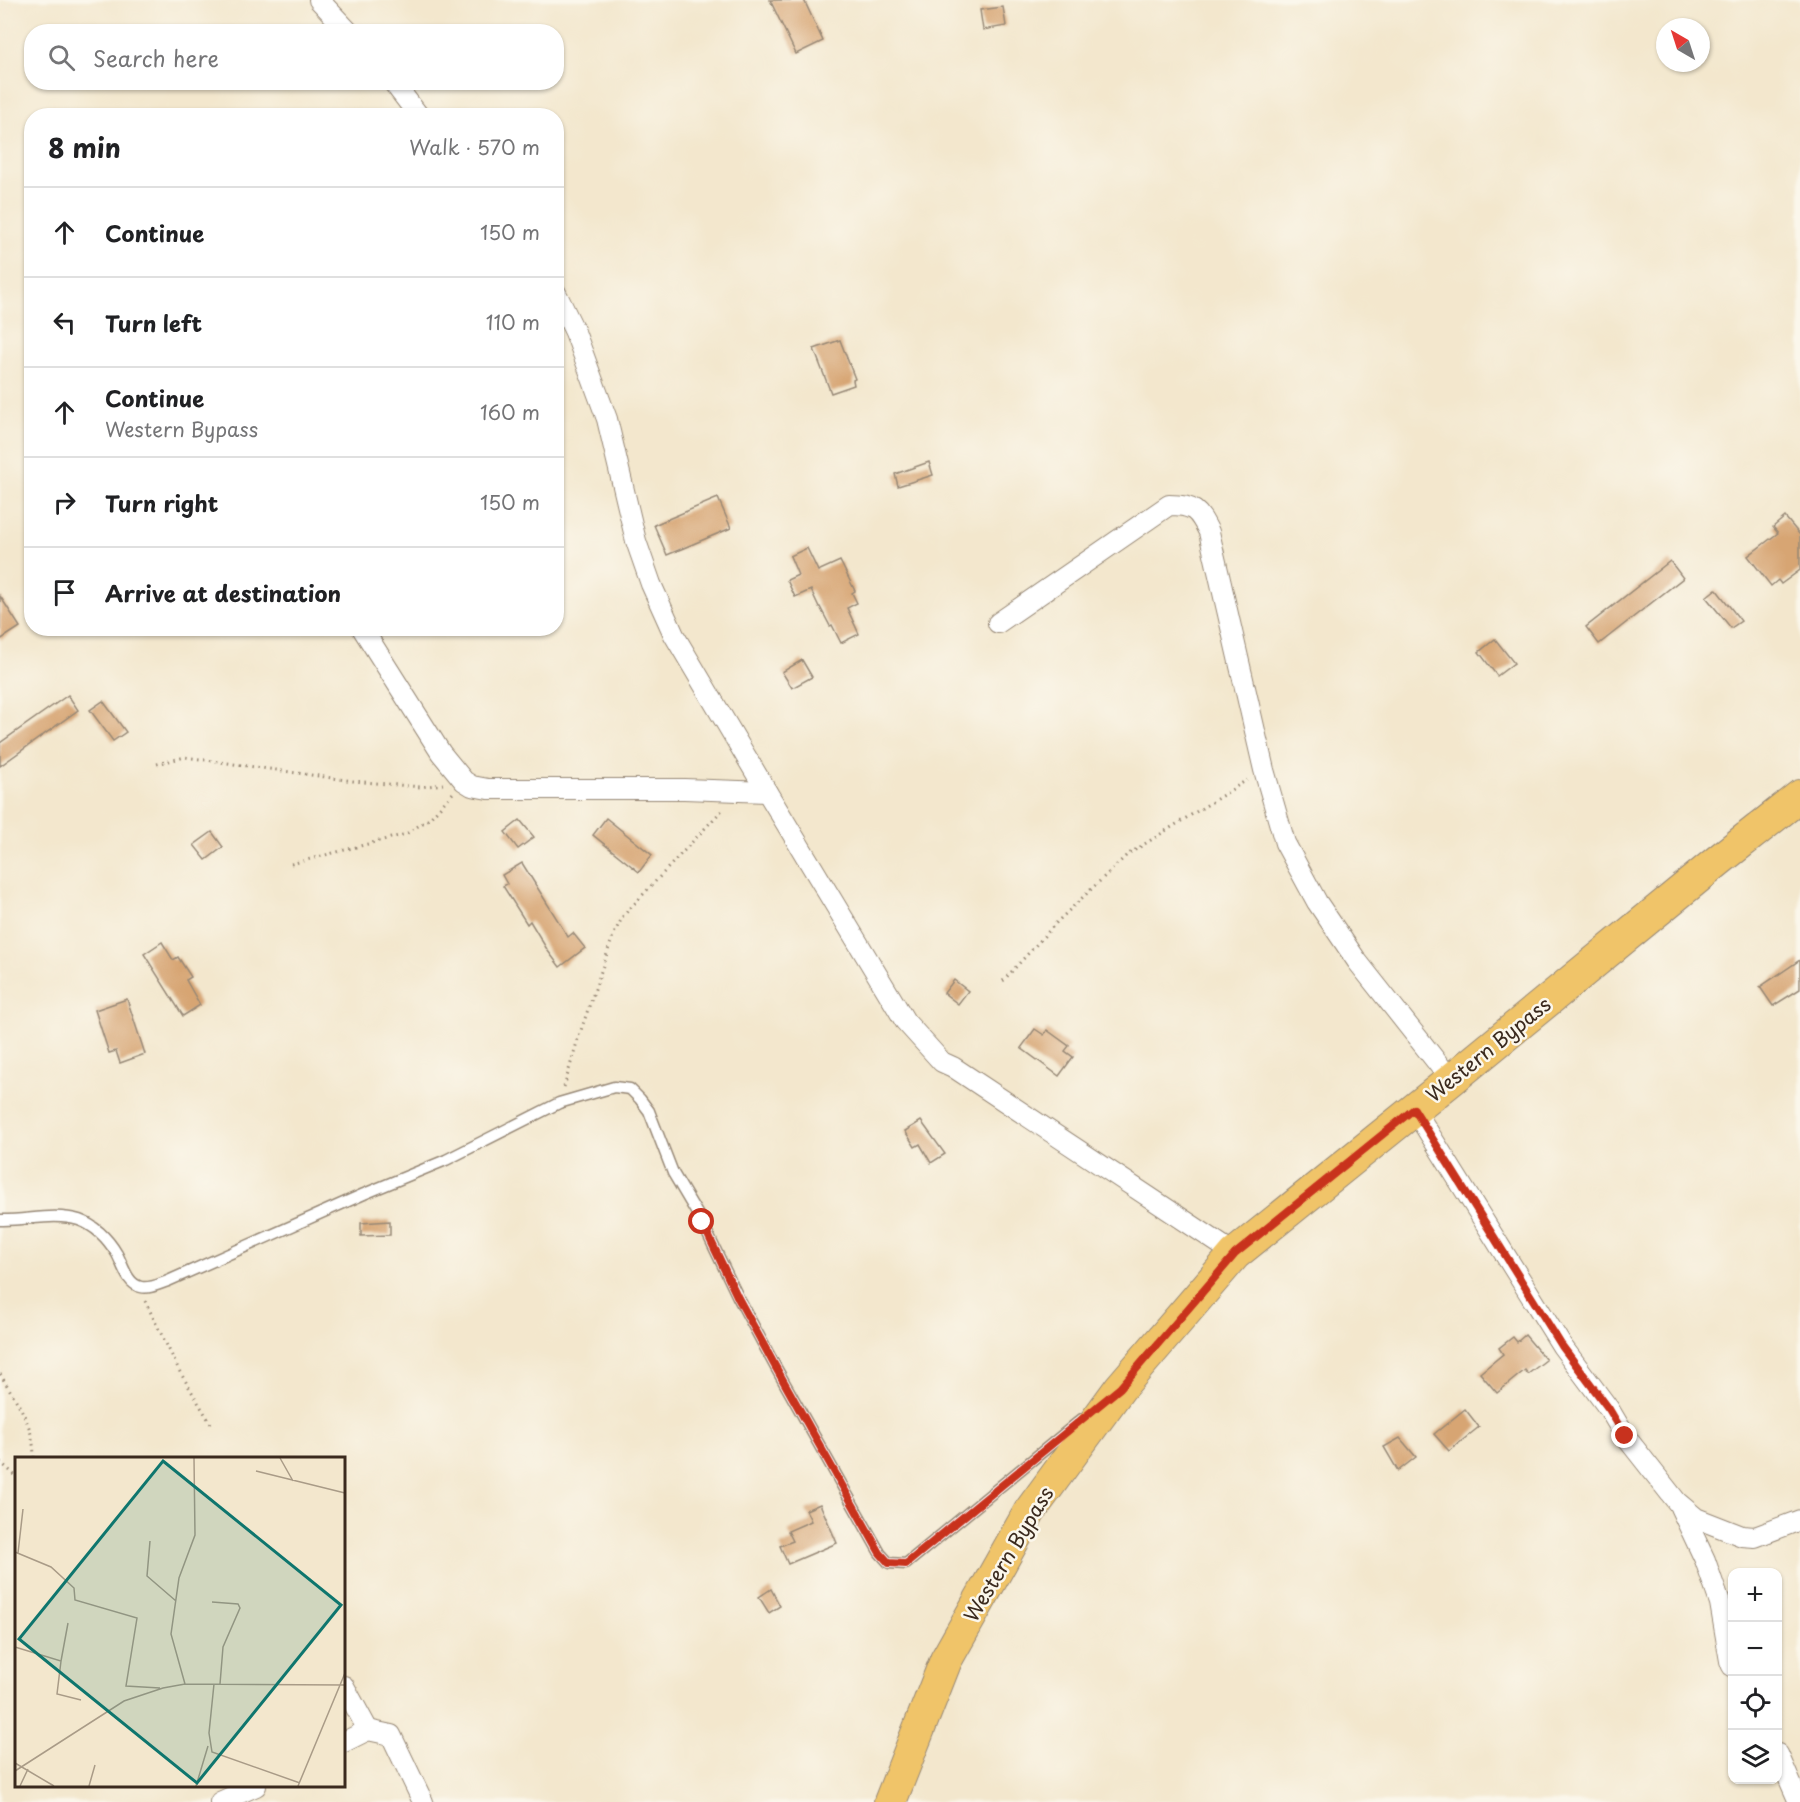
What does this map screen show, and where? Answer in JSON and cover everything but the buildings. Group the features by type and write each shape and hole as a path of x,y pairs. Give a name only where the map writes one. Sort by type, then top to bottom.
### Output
{"main road":[{"name":"Western Bypass","path":"890,1802 946,1660 1030,1511 1120,1388 1235,1254 1800,796"}],"street":[{"path":"319,0 342,24"},
{"path":"399,90 413,108"},
{"path":"564,309 576,332 607,419 633,532 651,584 674,635 905,1021 942,1062 1024,1113 1235,1254"},
{"path":"998,623 1169,505 1187,505 1201,516 1209,532 1264,770 1285,843 1317,902 1357,961 1451,1080"},
{"path":"367,636 441,753 464,781 472,786 488,789 684,789 766,792"},
{"path":"1414,1109 1562,1346 1609,1409 1625,1436 1677,1502 1696,1518 1742,1536 1755,1538 1800,1520"},
{"path":"1677,1502 1705,1560 1720,1603 1728,1649"},
{"path":"345,1688 368,1730"},
{"path":"345,1742 368,1730 391,1736 423,1802"},
{"path":"1782,1763 1799,1802"},
{"path":"220,1802 252,1787"}],"lane":[{"path":"0,1220 62,1217 80,1221 104,1236 116,1252 129,1278 138,1286 148,1288 446,1160 559,1103 614,1087 630,1089 640,1099 652,1119 673,1173 702,1222 738,1298 775,1366 880,1553 889,1563 906,1564 1120,1388"}],"path":[{"path":"157,764 185,757 353,781 421,787 464,781"},
{"path":"1003,981 1057,922 1127,855 1264,770"},
{"path":"291,864 406,834 429,819 464,781"},
{"path":"559,1103 578,1038 613,936 623,916 739,792"},
{"path":"138,1286 180,1372 211,1424"},
{"path":"0,1374 26,1416 34,1446 34,1457"},
{"path":"0,1462 15,1475"}],"route":[{"path":"702,1222 738,1298 775,1366 880,1553 889,1563 906,1564 1120,1388 1235,1254 1414,1109 1562,1346 1609,1409 1625,1436"}]}
